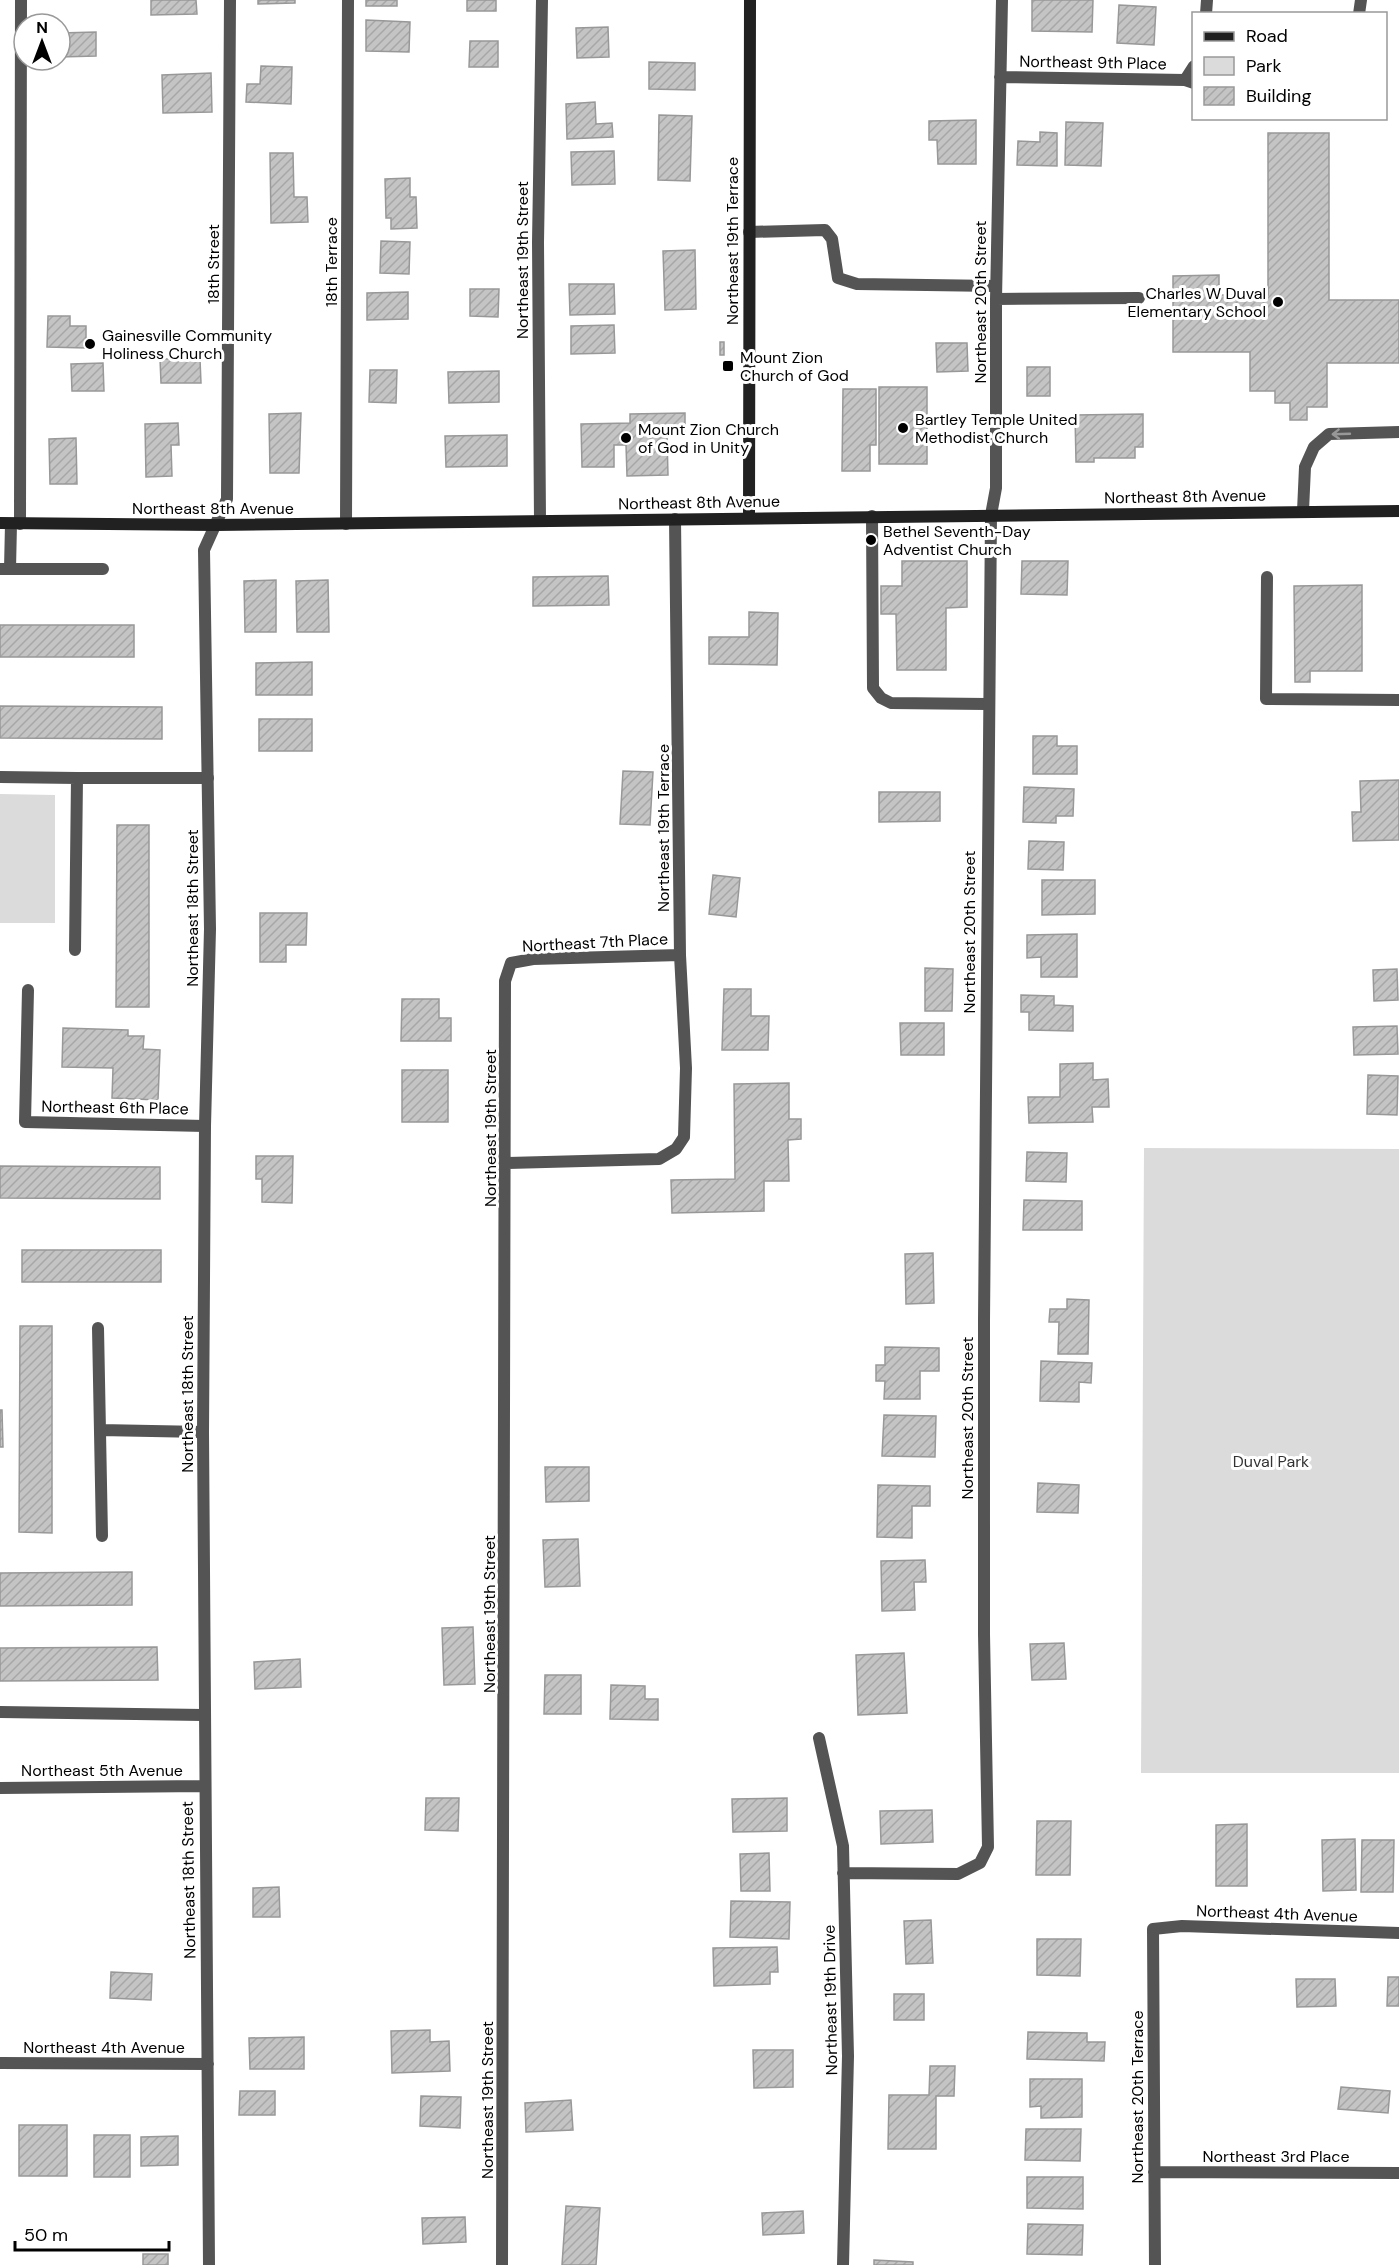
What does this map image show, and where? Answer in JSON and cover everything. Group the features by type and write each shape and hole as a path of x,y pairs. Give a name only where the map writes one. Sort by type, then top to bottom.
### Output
{"street":[{"path":"21,0 10,524 5,569 103,569"},
{"name":"18th Street","path":"215,525 227,499 230,0"},
{"name":"18th Terrace","path":"346,524 348,0"},
{"name":"Northeast 19th Street","path":"540,521 538,242 542,0"},
{"name":"Northeast 19th Terrace","path":"749,517 750,0"},
{"name":"Northeast 20th Street","path":"843,1873 958,1874 980,1863 988,1847 984,1634 987,704 991,515 996,488 996,286 1002,0"},
{"name":"Northeast 9th Place","path":"1000,77 1190,82"},
{"path":"749,232 825,230 832,239 838,278 857,284 996,286"},
{"path":"996,299 1138,298"},
{"path":"1303,512 1305,468 1314,447 1329,434 1399,432"},
{"name":"Northeast 8th Avenue","path":"10,524 346,524 749,517 1399,511"},
{"path":"872,516 873,688 881,698 891,703 987,704"},
{"name":"Northeast 19th Terrace","path":"507,1164 659,1159 676,1149 684,1137 686,1068 680,955 675,519"},
{"name":"Northeast 18th Street","path":"208,2265 208,2064 203,1786 203,1432 205,1126 210,929 204,550 215,525"},
{"path":"1267,577 1266,699 1399,700"},
{"path":"0,777 208,777"},
{"path":"75,950 77,777"},
{"name":"Northeast 7th Place","path":"511,963 533,959 680,955"},
{"name":"Northeast 19th Street","path":"502,2265 506,981 511,963"},
{"name":"Northeast 6th Place","path":"28,990 25,1122 205,1126"},
{"path":"98,1328 102,1536"},
{"path":"100,1430 203,1432"},
{"path":"0,1712 203,1715"},
{"name":"Northeast 19th Drive","path":"819,1738 843,1846 848,2056 843,2265"},
{"name":"Northeast 5th Avenue","path":"0,1788 203,1786"},
{"name":"Northeast 4th Avenue","path":"1153,1929 1182,1926 1399,1933"},
{"name":"Northeast 20th Terrace","path":"1153,1929 1155,2265"},
{"name":"Northeast 4th Avenue","path":"0,2063 208,2064"},
{"name":"Northeast 3rd Place","path":"1154,2172 1399,2173"}],"green space":[{"path":"0,794 55,795 55,923 0,923"},
{"name":"Duval Park","path":"1144,1148 1399,1149 1399,1773 1141,1773"}],"building":[{"path":"151,0 196,0 197,14 151,15"},
{"path":"258,0 295,0 295,3 258,4"},
{"path":"366,0 397,0 397,6 366,6"},
{"path":"467,0 496,0 496,11 467,11"},
{"path":"1032,0 1093,0 1092,32 1032,31"},
{"path":"1119,5 1156,7 1154,45 1117,43"},
{"path":"366,20 410,22 409,52 366,51"},
{"path":"608,27 609,57 577,58 576,28"},
{"path":"96,32 96,56 72,57 72,33"},
{"path":"470,41 498,41 498,67 469,67"},
{"path":"649,62 695,63 695,90 649,89"},
{"path":"261,66 292,67 291,104 246,102 247,84 260,84"},
{"path":"211,73 212,112 163,113 162,75"},
{"path":"595,102 596,124 612,123 613,137 567,139 566,104"},
{"path":"659,115 692,116 690,181 658,180"},
{"path":"976,120 976,164 938,164 937,140 929,140 929,121"},
{"path":"1066,122 1103,123 1101,166 1065,165"},
{"path":"1040,132 1057,133 1057,166 1017,165 1018,141 1040,142"},
{"path":"1268,133 1329,133 1329,300 1399,300 1399,363 1327,363 1327,407 1307,407 1307,420 1290,420 1290,403 1275,403 1275,391 1250,391 1250,352 1173,352 1173,276 1219,275 1219,295 1268,295"},
{"path":"614,151 615,184 572,185 571,152"},
{"path":"270,153 293,153 294,197 307,197 308,222 271,223"},
{"path":"410,178 410,197 416,197 417,228 391,229 391,218 386,218 385,179"},
{"path":"381,241 410,242 409,274 380,273"},
{"path":"695,250 696,309 665,310 663,251"},
{"path":"569,284 614,284 615,314 570,315"},
{"path":"470,289 499,289 498,317 470,316"},
{"path":"408,292 408,319 367,320 367,293"},
{"path":"48,316 70,316 70,326 86,326 86,348 47,347"},
{"path":"614,325 615,353 571,354 571,326"},
{"path":"720,342 724,342 724,355 720,355"},
{"path":"936,343 967,343 968,371 937,372"},
{"path":"160,359 200,359 201,383 161,383"},
{"path":"103,363 104,391 72,391 71,364"},
{"path":"1027,367 1050,367 1050,396 1027,396"},
{"path":"370,370 397,370 396,403 369,402"},
{"path":"499,371 499,402 449,403 448,372"},
{"path":"879,387 927,387 927,464 879,464"},
{"path":"843,389 876,389 876,445 870,445 870,471 842,471"},
{"path":"301,413 299,473 270,473 269,414"},
{"path":"685,413 685,436 667,436 668,475 627,476 626,445 614,445 614,467 582,467 581,424 630,423 630,414"},
{"path":"1143,414 1143,447 1135,447 1135,458 1094,458 1094,462 1076,462 1075,415"},
{"path":"178,423 179,445 171,445 172,476 146,477 145,424"},
{"path":"507,435 507,466 446,467 445,436"},
{"path":"76,438 77,484 50,484 49,439"},
{"path":"902,561 967,561 967,607 946,608 946,670 897,670 896,614 881,614 881,586 902,586"},
{"path":"1022,561 1068,561 1067,595 1021,594"},
{"path":"608,576 609,605 533,606 533,577"},
{"path":"276,580 276,632 245,632 244,581"},
{"path":"328,580 329,632 297,632 296,581"},
{"path":"1362,585 1362,671 1310,671 1310,682 1295,682 1294,586"},
{"path":"749,612 778,613 777,665 709,664 709,637 749,637"},
{"path":"0,625 134,625 134,657 0,657"},
{"path":"312,662 312,695 256,695 256,663"},
{"path":"0,706 162,707 162,739 0,738"},
{"path":"259,719 312,719 312,751 259,751"},
{"path":"1033,736 1057,736 1057,746 1077,746 1077,774 1033,774"},
{"path":"623,771 653,772 650,825 620,824"},
{"path":"1399,780 1399,840 1353,841 1352,812 1361,812 1360,781"},
{"path":"1024,787 1074,789 1073,816 1056,816 1056,823 1023,822"},
{"path":"879,792 940,792 940,821 879,822"},
{"path":"117,825 149,825 149,1007 116,1007"},
{"path":"1029,841 1064,842 1063,870 1028,869"},
{"path":"713,875 740,878 736,917 709,914"},
{"path":"1042,880 1095,880 1095,914 1042,915"},
{"path":"260,913 307,913 306,945 286,945 286,962 260,962"},
{"path":"1077,934 1077,977 1041,977 1041,957 1027,958 1027,935"},
{"path":"925,968 953,969 952,1011 925,1011"},
{"path":"1397,969 1398,1000 1374,1001 1373,970"},
{"path":"724,989 751,989 751,1016 769,1016 768,1050 722,1050"},
{"path":"1021,995 1054,996 1054,1005 1073,1006 1073,1031 1029,1030 1029,1012 1021,1012"},
{"path":"402,999 439,999 439,1018 451,1018 451,1041 401,1041"},
{"path":"900,1023 944,1023 944,1055 901,1055"},
{"path":"1397,1026 1398,1054 1354,1055 1353,1027"},
{"path":"63,1028 128,1030 128,1036 144,1036 143,1049 160,1050 158,1100 112,1098 113,1068 62,1067"},
{"path":"1093,1063 1093,1080 1108,1079 1109,1107 1092,1107 1093,1122 1029,1123 1028,1097 1060,1097 1060,1064"},
{"path":"402,1070 448,1070 448,1122 402,1122"},
{"path":"1368,1075 1398,1076 1397,1115 1367,1114"},
{"path":"789,1083 789,1119 801,1119 801,1139 788,1140 789,1181 764,1181 764,1211 672,1213 671,1180 735,1179 734,1084"},
{"path":"1027,1152 1067,1153 1066,1182 1026,1181"},
{"path":"256,1156 293,1156 292,1203 262,1202 262,1179 256,1179"},
{"path":"0,1166 160,1167 160,1199 0,1198"},
{"path":"1024,1200 1082,1201 1082,1230 1023,1230"},
{"path":"22,1250 161,1250 161,1282 22,1282"},
{"path":"933,1253 934,1303 906,1304 905,1254"},
{"path":"1067,1299 1089,1300 1088,1354 1058,1354 1059,1322 1049,1322 1050,1309 1067,1309"},
{"path":"20,1326 52,1326 52,1533 19,1532"},
{"path":"885,1347 939,1348 939,1371 920,1371 920,1399 884,1399 885,1381 876,1381 876,1365 885,1365"},
{"path":"1041,1361 1092,1363 1091,1383 1079,1382 1079,1402 1040,1401"},
{"path":"0,1410 2,1410 3,1447 0,1447"},
{"path":"884,1415 936,1416 935,1457 882,1456"},
{"path":"545,1467 589,1467 589,1501 546,1502"},
{"path":"1038,1483 1079,1485 1078,1513 1037,1512"},
{"path":"878,1485 930,1486 930,1506 912,1506 912,1538 877,1537"},
{"path":"578,1539 580,1586 545,1587 543,1540"},
{"path":"925,1560 926,1582 914,1582 915,1610 882,1611 881,1561"},
{"path":"132,1572 132,1605 0,1606 0,1573"},
{"path":"473,1627 475,1684 444,1685 442,1628"},
{"path":"1064,1643 1066,1679 1032,1680 1030,1644"},
{"path":"157,1647 158,1680 0,1681 0,1648"},
{"path":"904,1653 907,1713 858,1715 856,1655"},
{"path":"300,1659 301,1687 255,1689 254,1662"},
{"path":"545,1675 581,1675 581,1714 544,1714"},
{"path":"611,1685 645,1686 645,1699 658,1699 658,1720 610,1719"},
{"path":"426,1798 459,1798 458,1831 425,1830"},
{"path":"787,1798 787,1831 733,1832 732,1799"},
{"path":"932,1810 933,1842 881,1844 880,1811"},
{"path":"1037,1821 1071,1821 1070,1875 1036,1875"},
{"path":"1247,1824 1247,1886 1216,1886 1216,1825"},
{"path":"1355,1839 1356,1890 1323,1891 1322,1840"},
{"path":"1362,1840 1394,1840 1393,1892 1361,1892"},
{"path":"769,1853 770,1891 741,1891 740,1854"},
{"path":"279,1887 280,1917 253,1917 253,1888"},
{"path":"731,1901 790,1902 789,1939 730,1937"},
{"path":"931,1920 933,1963 906,1964 904,1921"},
{"path":"1037,1939 1081,1939 1080,1976 1037,1975"},
{"path":"777,1947 778,1972 770,1972 770,1984 714,1986 713,1948"},
{"path":"111,1972 152,1974 151,2000 110,1998"},
{"path":"1388,1977 1399,1977 1399,2006 1387,2006"},
{"path":"1296,1979 1335,1979 1336,2006 1297,2007"},
{"path":"894,1994 924,1994 924,2020 894,2020"},
{"path":"430,2030 430,2042 449,2041 450,2071 392,2073 391,2031"},
{"path":"1028,2032 1087,2033 1087,2042 1105,2042 1104,2061 1027,2059"},
{"path":"304,2037 304,2069 250,2069 249,2038"},
{"path":"753,2050 793,2050 793,2087 754,2088"},
{"path":"930,2066 955,2066 954,2096 936,2096 936,2149 888,2149 889,2095 929,2095"},
{"path":"1030,2079 1082,2079 1082,2117 1041,2118 1041,2106 1030,2107"},
{"path":"1341,2087 1390,2091 1388,2113 1338,2109"},
{"path":"240,2091 275,2091 275,2115 239,2115"},
{"path":"421,2096 461,2097 460,2128 420,2126"},
{"path":"571,2100 573,2130 526,2132 525,2103"},
{"path":"19,2125 67,2125 67,2176 19,2176"},
{"path":"1026,2129 1081,2129 1080,2161 1025,2160"},
{"path":"94,2135 130,2135 130,2177 94,2177"},
{"path":"178,2136 178,2165 141,2166 141,2137"},
{"path":"1027,2177 1083,2177 1083,2209 1027,2208"},
{"path":"566,2206 600,2208 596,2265 562,2265"},
{"path":"803,2211 804,2233 763,2235 762,2213"},
{"path":"465,2217 466,2242 423,2244 422,2218"},
{"path":"1028,2224 1083,2225 1082,2255 1027,2254"},
{"path":"143,2254 168,2254 168,2265 143,2265"},
{"path":"874,2260 913,2262 913,2265 874,2265"}],"place":[{"name":"Charles W Duval Elementary School","path":"1278,302"},
{"name":"Gainesville Community Holiness Church","path":"90,344"},
{"name":"Mount Zion Church of God","path":"728,366"},
{"name":"Bartley Temple United Methodist Church","path":"903,428"},
{"name":"Mount Zion Church of God in Unity","path":"626,438"},
{"name":"Bethel Seventh-Day Adventist Church","path":"871,540"}]}
